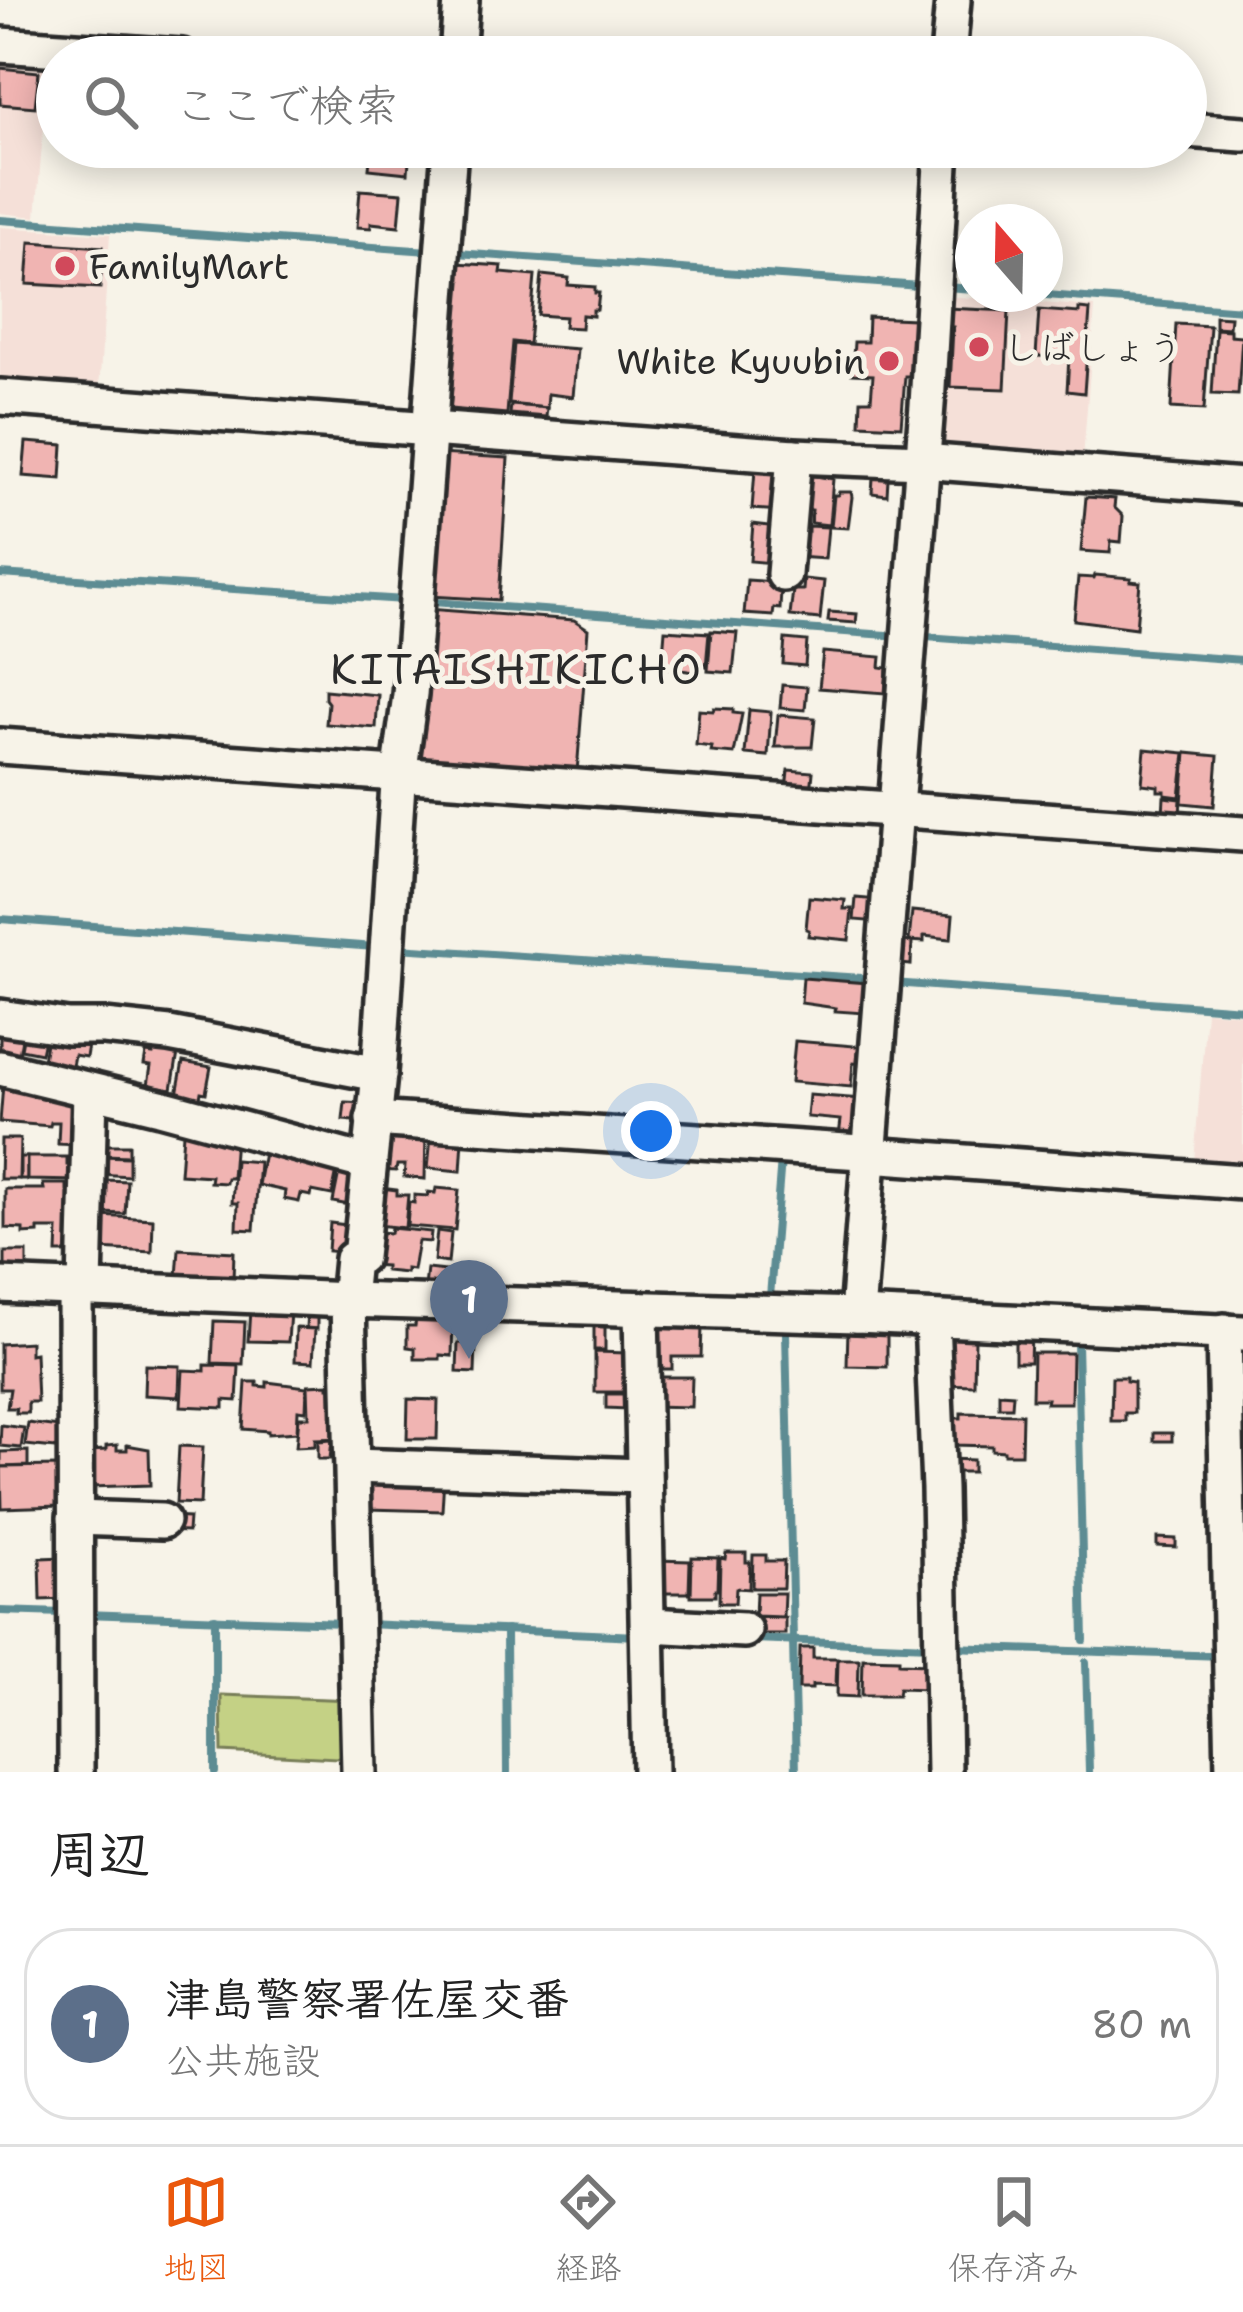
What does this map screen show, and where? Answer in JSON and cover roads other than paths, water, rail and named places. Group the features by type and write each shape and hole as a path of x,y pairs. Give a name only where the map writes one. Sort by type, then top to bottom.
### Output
{"street":[{"path":"458,36 461,0"},
{"path":"950,36 953,0"},
{"path":"0,45 36,47"},
{"path":"1207,131 1243,134"},
{"path":"359,1772 348,1300 352,1259 360,1257 379,1074 449,168"},
{"path":"857,1315 941,168"},
{"path":"0,397 1243,486"},
{"path":"784,574 794,456"},
{"path":"0,746 1243,834"},
{"path":"0,1017 169,1034 379,1074"},
{"path":"0,1068 368,1163"},
{"path":"76,1772 75,1518 90,1091"},
{"path":"374,1118 1243,1182"},
{"path":"0,1285 1234,1332 1233,1772"},
{"path":"641,1310 650,1772"},
{"path":"932,1320 944,1772"},
{"path":"353,1466 643,1476"},
{"path":"75,1518 162,1521"},
{"path":"649,1625 744,1630"}],"waterway":[{"path":"0,220 429,251"},
{"path":"457,253 920,286"},
{"path":"946,287 955,288"},
{"path":"1063,296 1243,310"},
{"path":"0,574 405,600"},
{"path":"432,602 887,635"},
{"path":"926,637 1243,660"},
{"path":"0,919 375,947"},
{"path":"398,948 862,978"},
{"path":"893,983 1243,1009"},
{"path":"770,1297 781,1159"},
{"path":"786,1333 796,1772"},
{"path":"1077,1342 1084,1640"},
{"path":"0,1611 64,1613"},
{"path":"84,1614 345,1623"},
{"path":"215,1618 215,1772"},
{"path":"365,1624 638,1636"},
{"path":"506,1630 507,1772"},
{"path":"753,1639 930,1646"},
{"path":"951,1647 1224,1656"},
{"path":"1086,1662 1089,1772"}],"place":[{"name":"FamilyMart","path":"65,266"},
{"name":"しばしょう","path":"979,347"},
{"name":"White Kyuubin","path":"889,361"},
{"name":"津島警察署佐屋交番","path":"469,1359"}],"district":[{"name":"KITAISHIKICHO","path":"517,669"}]}
